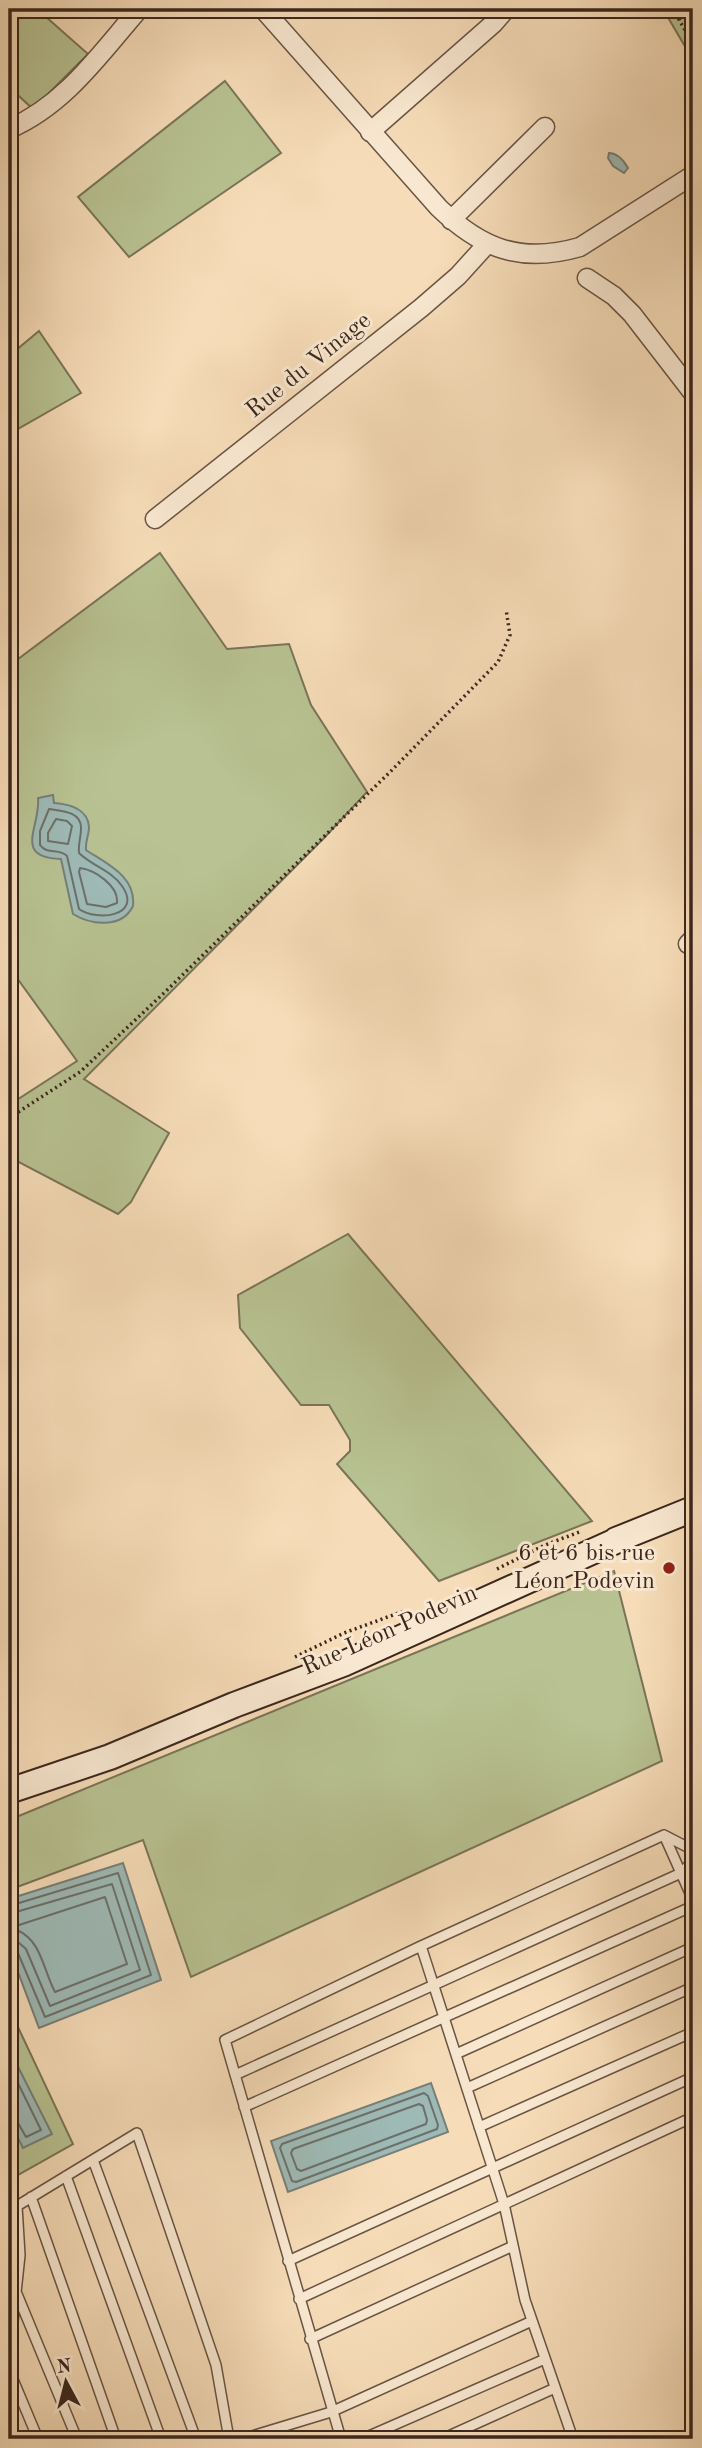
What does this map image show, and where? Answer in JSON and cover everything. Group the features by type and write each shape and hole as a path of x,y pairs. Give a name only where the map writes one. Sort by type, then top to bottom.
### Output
{"main road":[{"name":"Rue Léon Podevin","path":"9,1802 234,1705 343,1664 629,1535 693,1509"},
{"name":"Rue Léon Podevin","path":"9,1791 110,1757"}],"street":[{"path":"9,129 32,117 66,92 139,9"},
{"path":"263,9 370,132 452,220 499,249 524,254 552,253 580,247 693,175"},
{"path":"370,132 494,23 506,9"},
{"path":"452,220 545,127"},
{"name":"Rue du Vinage","path":"155,519 446,287 487,244"},
{"path":"587,278 614,296 632,314 693,393"}],"lane":[{"path":"664,1835 693,1850"},
{"path":"664,1835 693,1900"},
{"path":"341,2439 331,2413 225,2040 421,1946 664,1835"},
{"path":"235,2075 681,1873 693,1861"},
{"path":"244,2107 693,1906"},
{"path":"421,1946 504,2204 525,2300 573,2439"},
{"path":"456,2054 693,1947"},
{"path":"467,2088 693,1987"},
{"path":"480,2127 693,2032"},
{"path":"288,2261 693,2077"},
{"path":"299,2299 693,2117"},
{"path":"38,2439 12,2377 13,2321 20,2255 17,2206 137,2133 216,2365 229,2439"},
{"path":"93,2160 196,2439"},
{"path":"66,2176 161,2439"},
{"path":"31,2197 116,2439"},
{"path":"310,2339 513,2246"},
{"path":"16,2292 77,2439"},
{"path":"242,2439 331,2413 532,2321"},
{"path":"362,2439 545,2359"},
{"path":"442,2439 555,2388"}],"path":[{"path":"673,9 693,44"},
{"path":"679,19 693,13"},
{"path":"9,1118 80,1072 371,791 498,662 510,635 506,610"}],"green space":[{"path":"9,9 37,9 88,54 33,109 9,87"},
{"path":"663,9 693,9 693,60"},
{"path":"225,81 281,153 129,257 78,197"},
{"path":"39,331 81,393 9,434 9,356"},
{"path":"160,553 227,649 289,644 311,705 367,792 84,1079 169,1133 131,1202 118,1214 9,1157 9,1105 77,1061 9,967 9,654 18,659"},
{"path":"348,1234 592,1521 439,1581 337,1464 350,1451 350,1440 329,1405 301,1405 240,1328 238,1295"},
{"path":"614,1571 662,1761 191,1977 143,1840 9,1890 9,1820"},
{"path":"9,2008 73,2144 9,2180"}],"water":[{"path":"609,153 617,156 628,168 624,173 613,166 608,158"},
{"path":"53,795 54,803 71,806 85,816 89,827 86,850 111,866 130,887 133,906 122,918 106,923 88,921 73,914 61,859 46,857 37,853 33,847 38,798"},
{"path":"123,1863 161,1980 39,2028 9,1948 9,1899"},
{"path":"9,2049 52,2134 23,2148 9,2120"},
{"path":"431,2083 448,2132 288,2192 271,2141"}],"place":[{"name":"6 et 6 bis rue Léon Podevin","path":"669,1568"}]}
